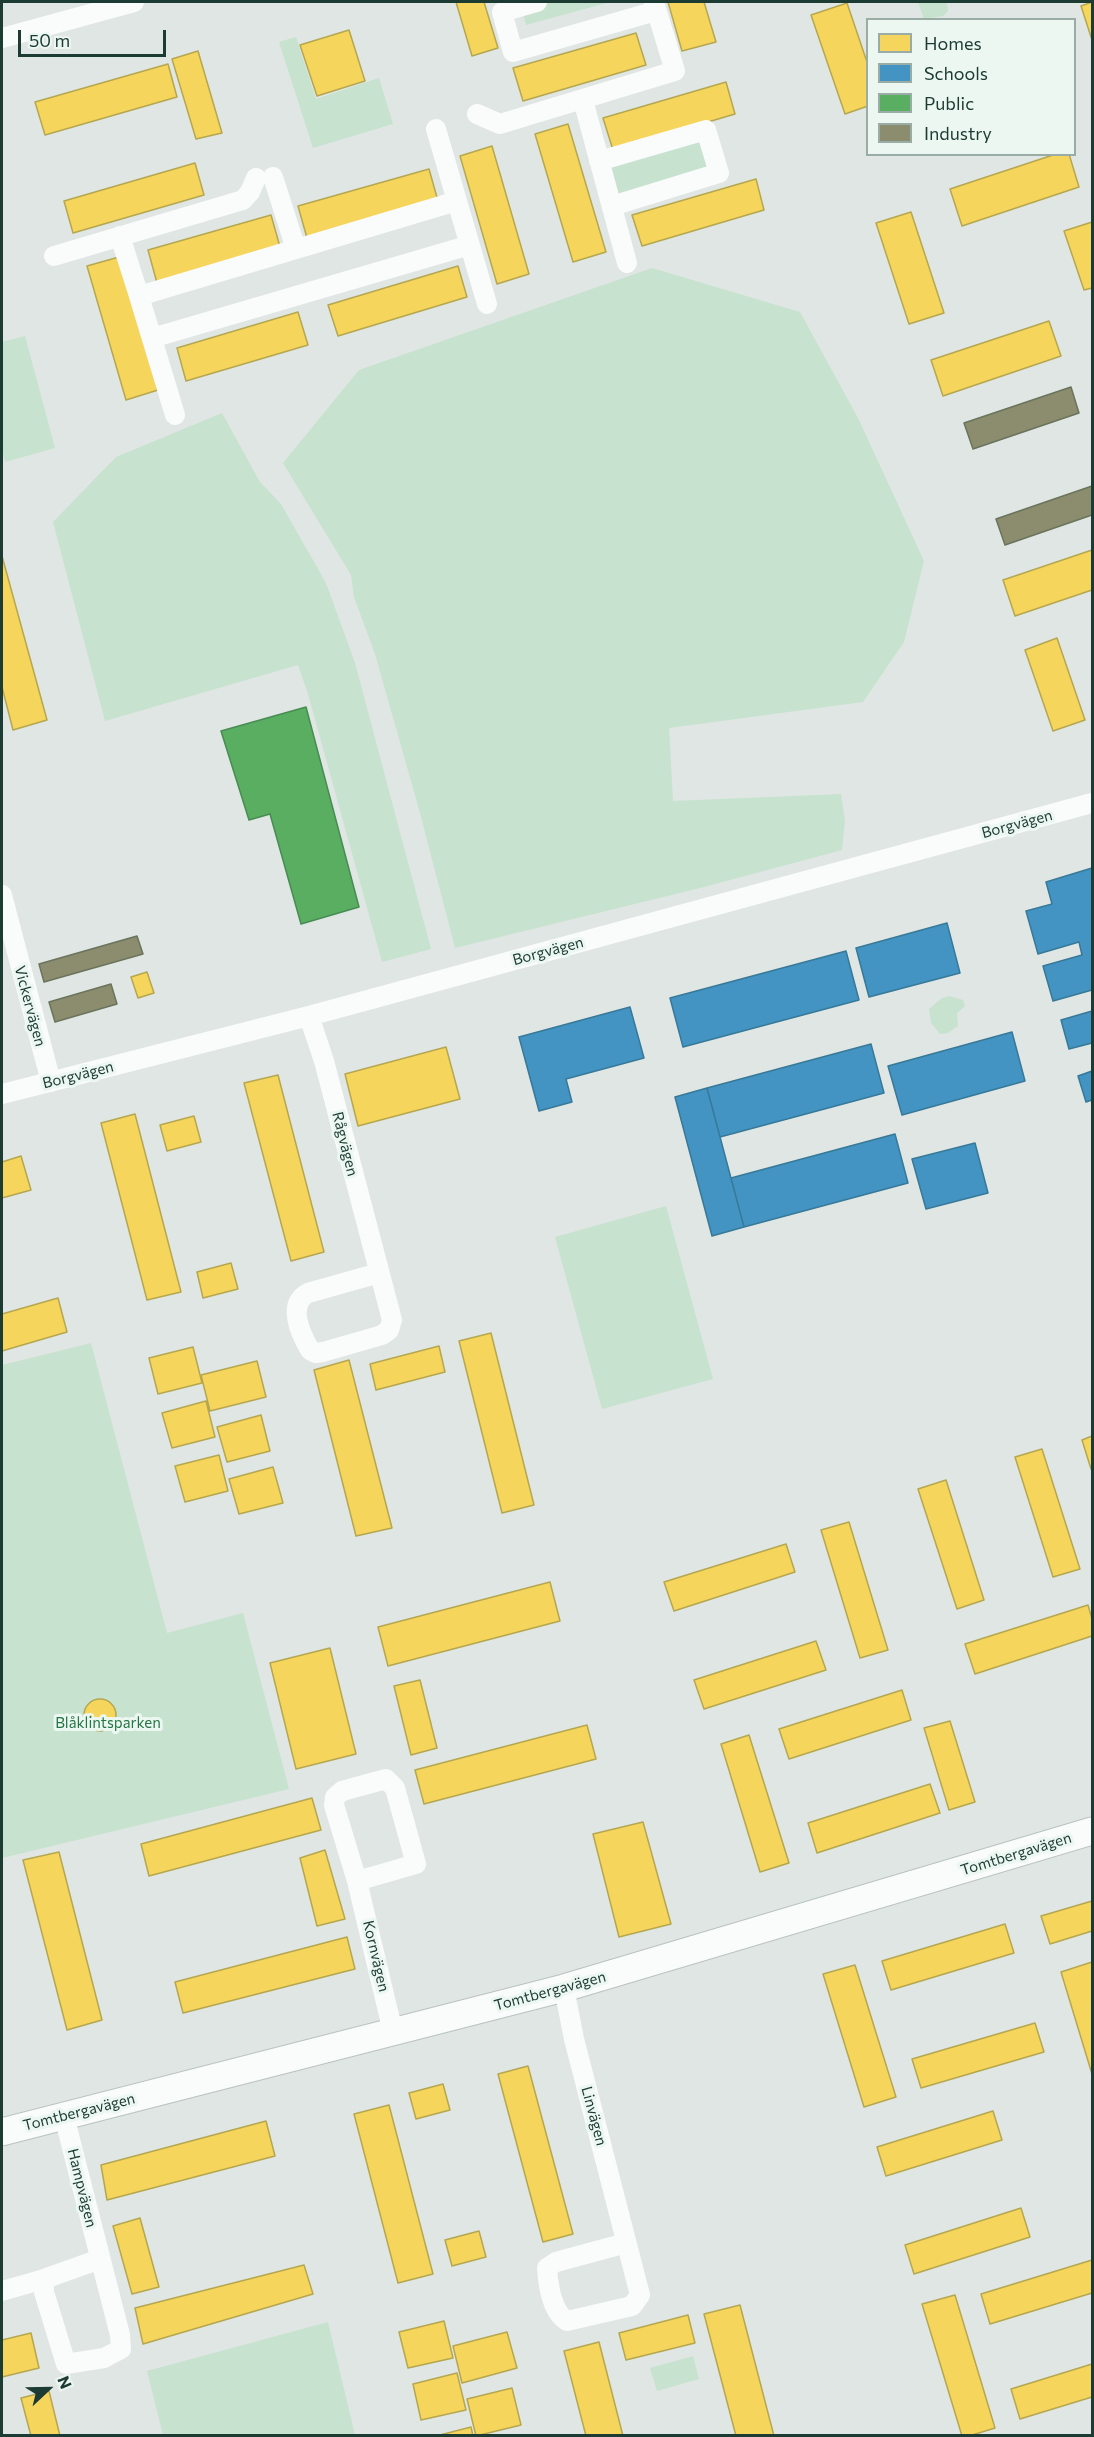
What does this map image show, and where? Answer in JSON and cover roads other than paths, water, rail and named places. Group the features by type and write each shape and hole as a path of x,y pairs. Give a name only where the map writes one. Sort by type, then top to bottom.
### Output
{"street":[{"path":"2,38 134,2"},
{"path":"477,114 500,124 675,71 655,6 513,52 502,12 537,2"},
{"path":"583,100 627,263"},
{"path":"436,129 487,304"},
{"path":"599,161 706,130 719,173 612,206"},
{"path":"54,256 243,200 264,178 296,249"},
{"path":"139,296 457,201"},
{"path":"120,236 175,415"},
{"path":"152,338 470,245"},
{"name":"Borgvägen","path":"2,1094 309,1016 1092,804"},
{"name":"Vickervägen","path":"2,896 51,1082"},
{"name":"Rågvägen","path":"309,1016 324,1060 392,1320 389,1330 382,1335 323,1352 315,1353 310,1350 297,1314 297,1303 300,1297 379,1273"},
{"name":"Kornvägen","path":"357,1881 416,1864 395,1788 386,1779 342,1791 335,1797 334,1804 357,1881 393,2032"},
{"name":"Tomtbergavägen","path":"2,2132 564,1988 1092,1831"},
{"name":"Linvägen","path":"564,1988 573,2039 640,2295 632,2306 567,2322 560,2317 556,2309 547,2268 556,2262 626,2243"},
{"name":"Hampvägen","path":"44,2279 44,2292 66,2364 104,2358 122,2349 64,2116"},
{"path":"2,2291 100,2259"}],"park label":[{"name":"Blåklintsparken","path":"108,1723"}]}
